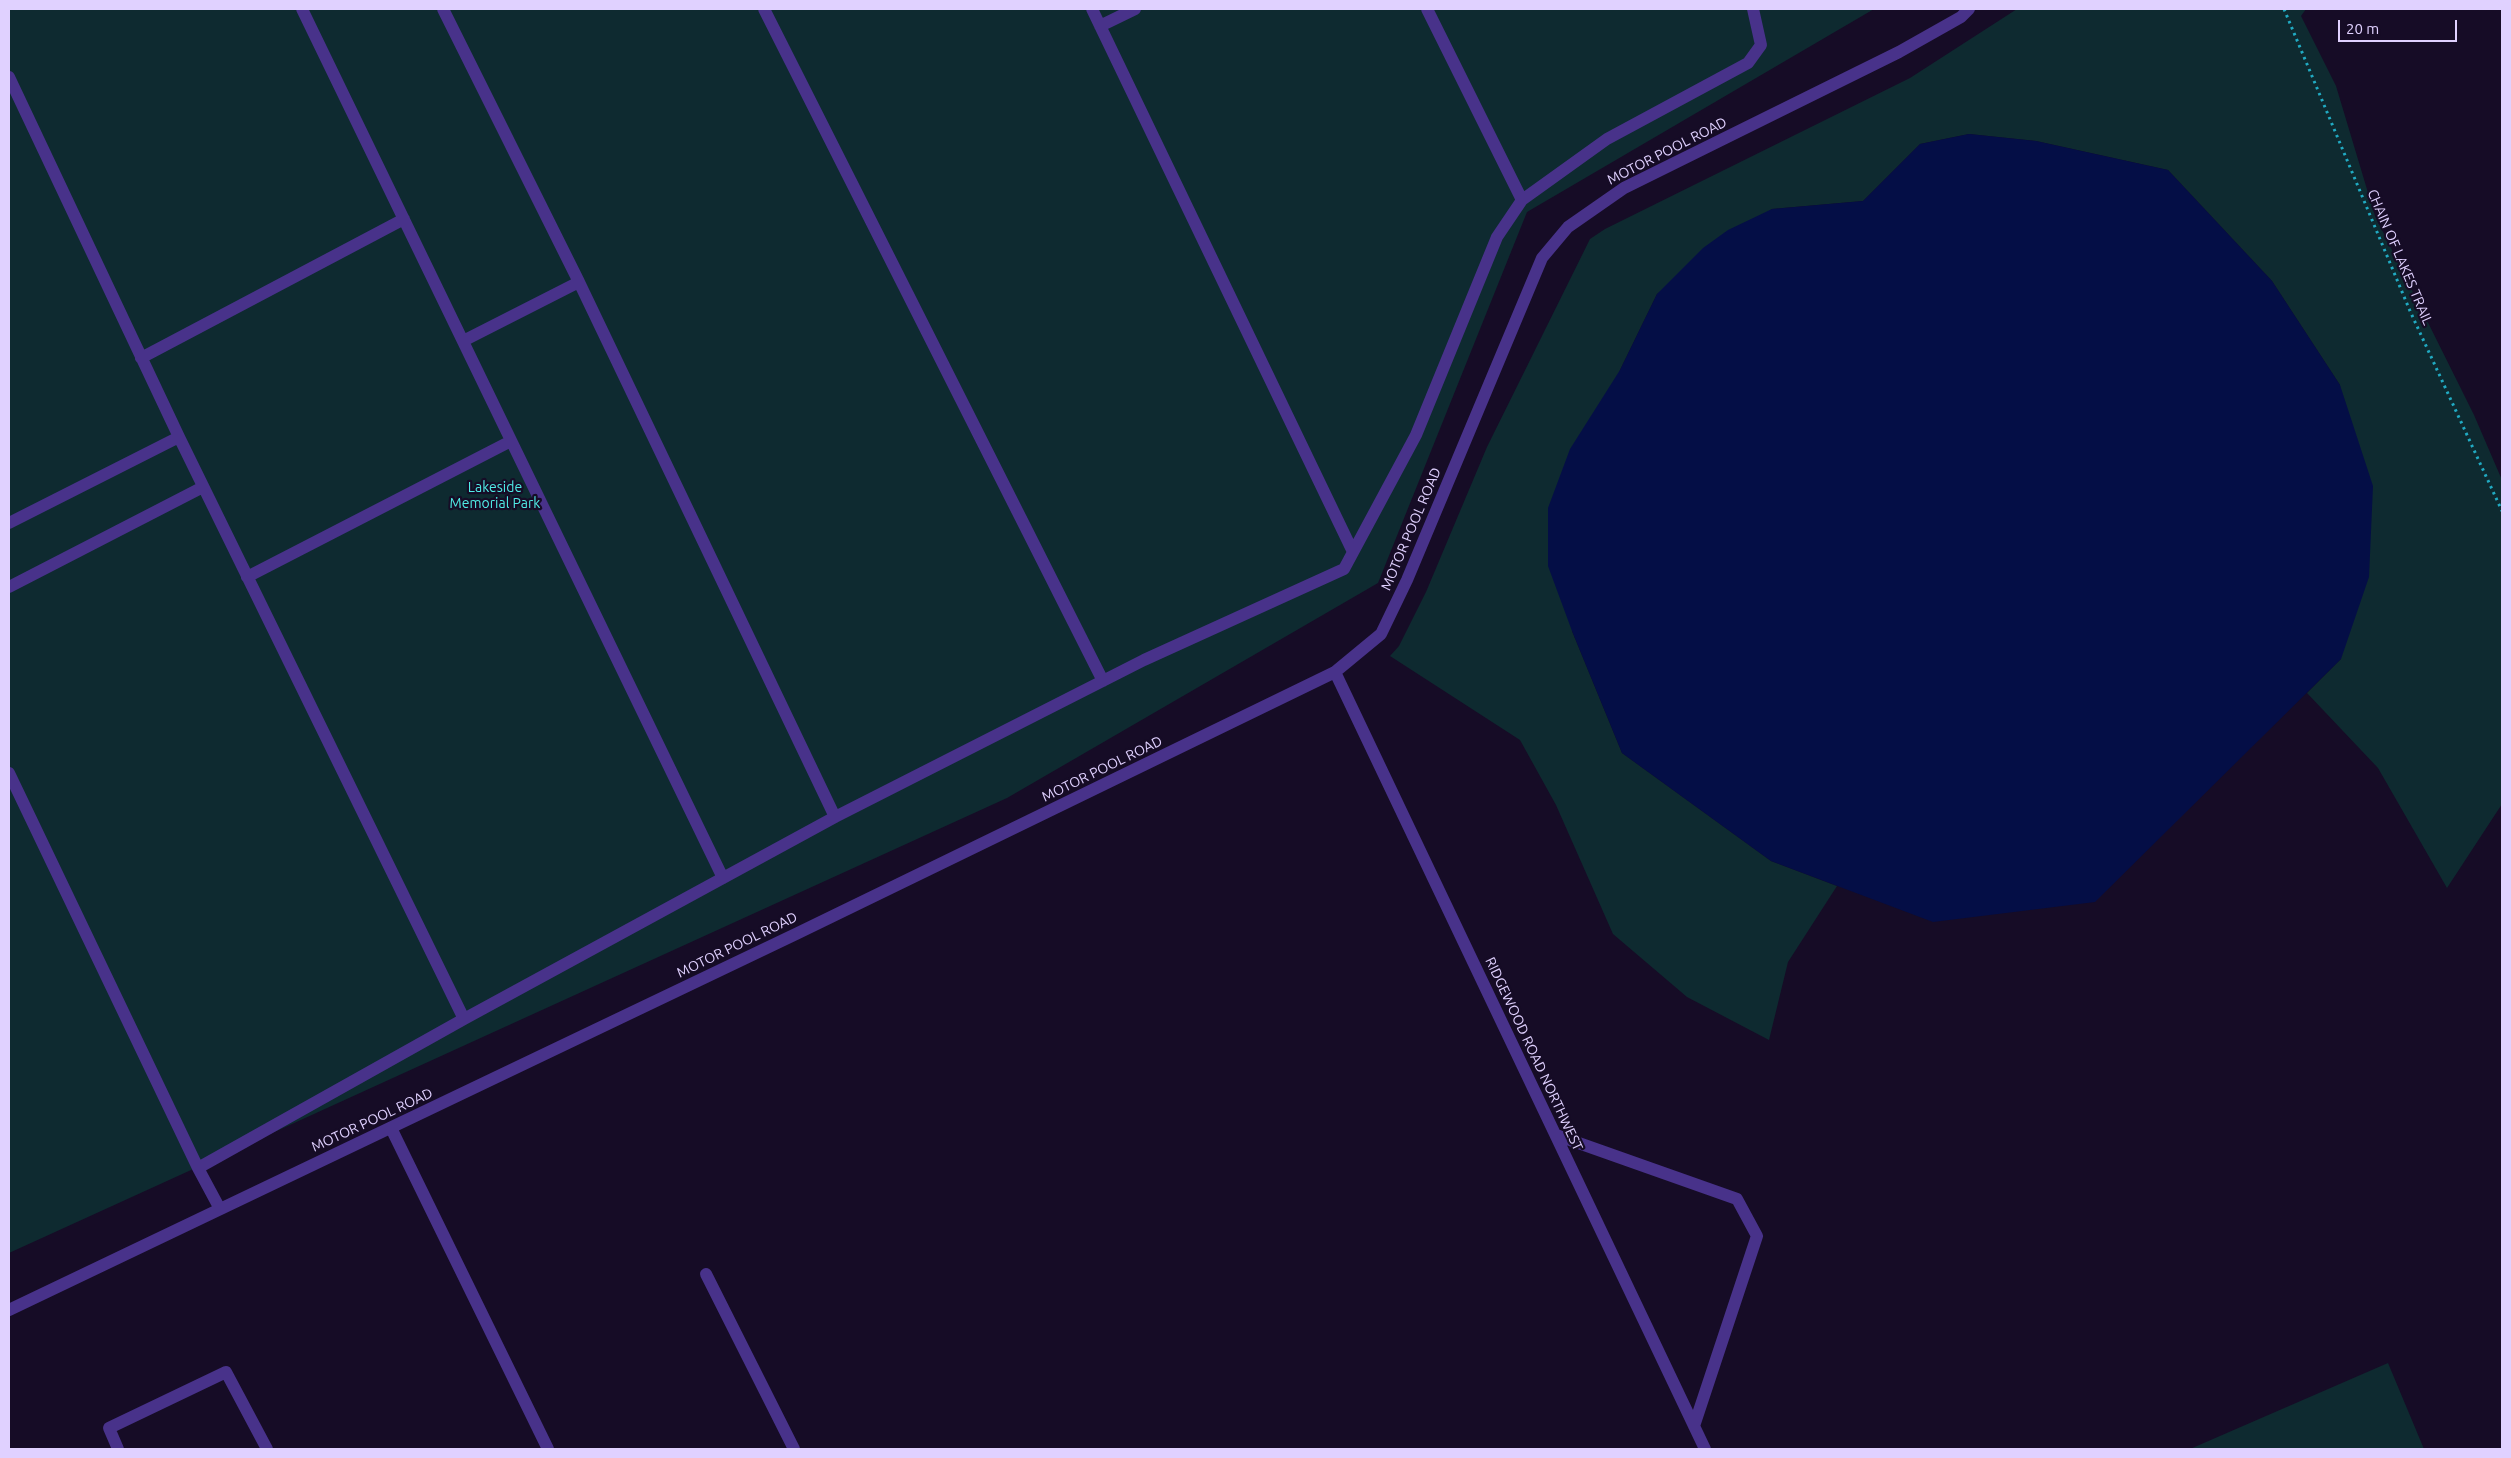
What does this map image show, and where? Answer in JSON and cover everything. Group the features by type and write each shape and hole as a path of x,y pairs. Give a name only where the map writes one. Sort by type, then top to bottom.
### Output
{"street":[{"path":"302,9 723,878"},
{"path":"443,9 579,282 835,817"},
{"path":"764,9 1103,681"},
{"path":"1092,9 1353,552"},
{"path":"1100,26 1135,9"},
{"path":"1427,9 1522,200"},
{"path":"198,1168 464,1018 835,817 1144,660 1344,569 1416,435 1497,237 1522,200 1607,139 1748,63 1761,45 1753,9"},
{"name":"MOTOR POOL ROAD","path":"9,1310 391,1128 1335,672 1381,634 1407,580 1542,258 1568,227 1624,188 1898,52 1961,17 1969,9"},
{"path":"9,77 203,487 464,1018"},
{"path":"141,358 404,219"},
{"path":"463,341 579,282"},
{"path":"9,523 179,437"},
{"path":"247,577 511,441"},
{"path":"9,587 203,487"},
{"name":"RIDGEWOOD ROAD NORTHWEST","path":"1335,672 1705,1449"},
{"path":"9,773 198,1168 220,1209"},
{"path":"391,1128 548,1449"},
{"path":"1556,1135 1737,1199 1757,1236 1694,1426"},
{"path":"706,1274 794,1449"},
{"path":"118,1449 109,1428 226,1372 267,1449"}],"path":[{"name":"CHAIN OF LAKES TRAIL","path":"2284,9 2410,311 2502,511"}],"green space":[{"name":"Lakeside Memorial Park","path":"9,9 1874,9 1527,212 1378,583 1007,798 9,1253"},
{"path":"2017,9 2306,9 2301,16 2336,86 2375,216 2474,415 2502,480 2502,804 2447,888 2378,768 2307,693 2341,659 2340,385 2272,281 2168,170 2036,141 1969,134 1920,144 1863,201 1772,209 1657,294 1620,370 1572,631 1622,753 1771,861 1837,886 1788,962 1769,1040 1687,997 1613,934 1556,805 1520,740 1390,656 1399,646 1426,592 1487,447 1590,239 1605,229 1910,78"},
{"path":"2388,1363 2424,1449 2190,1449"}],"shaded area":[{"path":"1969,134 2036,141 2168,170 2272,281 2340,385 2373,486 2369,577 2341,659 2095,902 1933,922 1771,861 1622,753 1572,631 1548,566 1548,508 1570,449 1620,370 1657,294 1703,248 1728,230 1772,209 1863,201 1920,144"}]}
